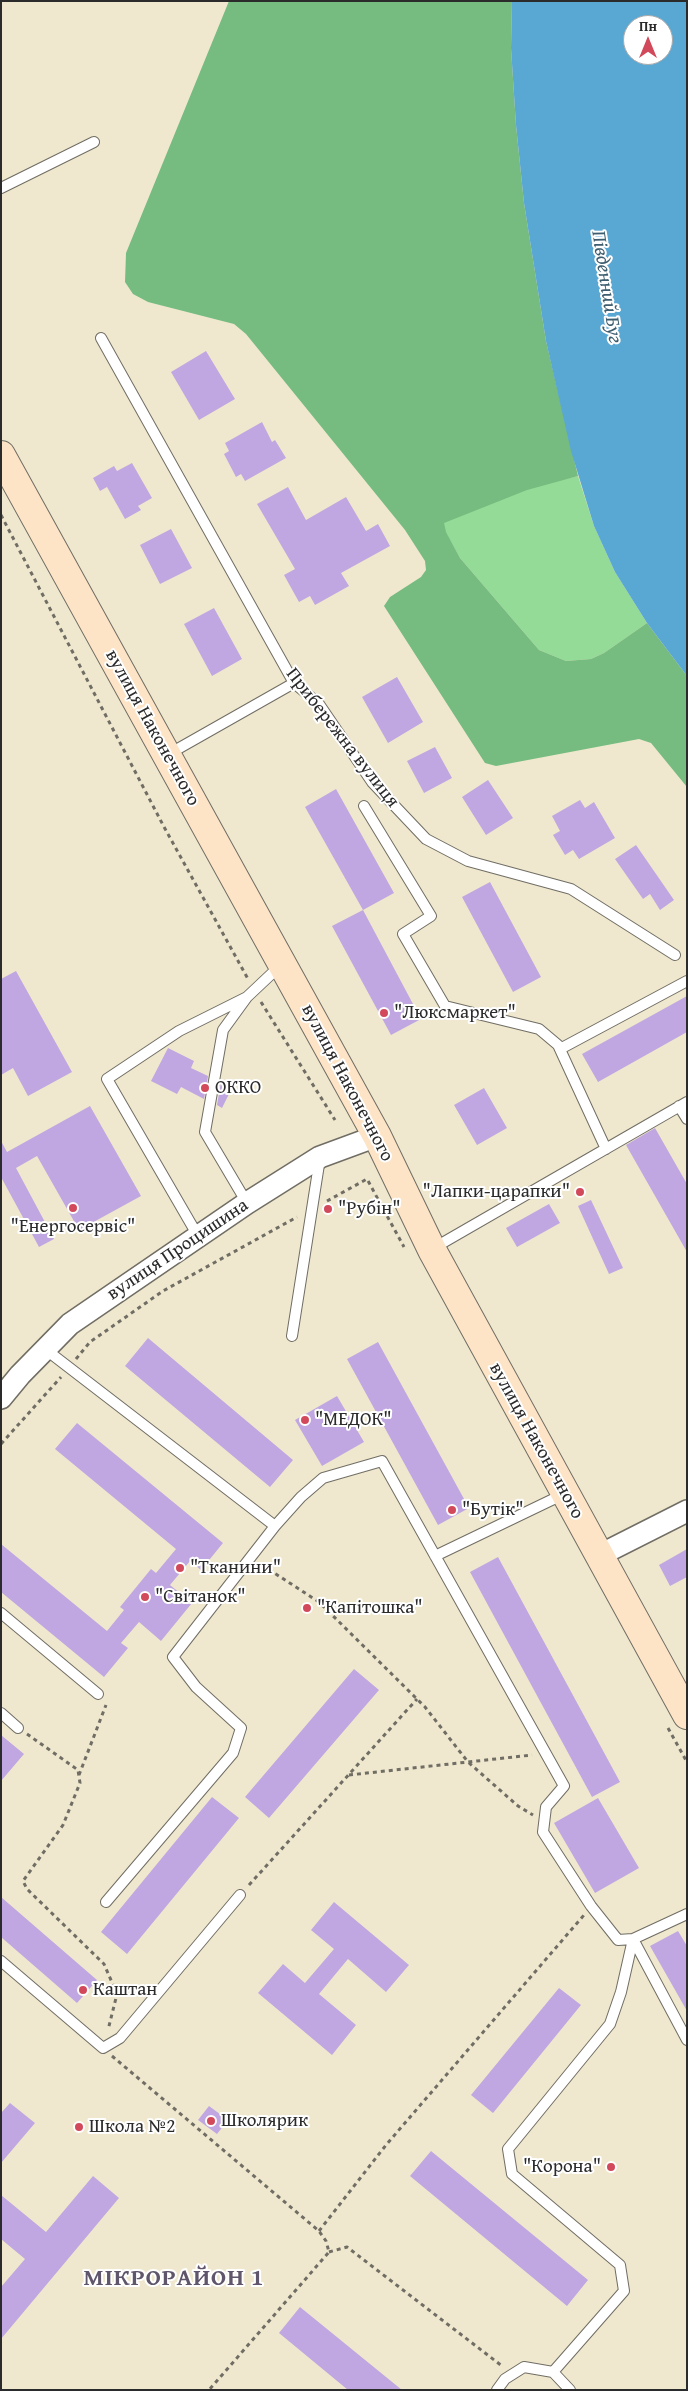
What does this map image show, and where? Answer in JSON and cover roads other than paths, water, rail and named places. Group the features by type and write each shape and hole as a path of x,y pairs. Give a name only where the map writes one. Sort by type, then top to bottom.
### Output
{"street":[{"name":"вулиця Наконечного","path":"1,454 377,1136 420,1253 564,1494 598,1556 676,1718"},
{"name":"вулиця Процишина","path":"1,1398 70,1324 247,1203 320,1157 377,1136"},
{"path":"598,1556 687,1511"}],"lane":[{"path":"1,188 94,142"},
{"name":"Прибережна вулиця","path":"101,338 294,683 319,704 372,782 426,839 468,861 571,889 675,955"},
{"path":"166,755 294,683"},
{"path":"364,806 431,916 403,934 446,1006 539,1029 560,1049 606,1149"},
{"path":"247,1203 205,1132 223,1030 251,994 283,963"},
{"path":"560,1049 687,981"},
{"path":"198,1236 107,1080 179,1031 251,994"},
{"path":"420,1253 683,1104 687,1119"},
{"path":"292,1336 320,1157"},
{"path":"45,1349 275,1526"},
{"path":"106,1902 233,1753 241,1728 196,1687 173,1657 275,1526 301,1497 323,1478 382,1461 564,1786 546,1807 543,1832 591,1906 618,1940 633,1939 687,1914"},
{"path":"435,1556 564,1494"},
{"path":"1,1613 98,1694"},
{"path":"1,1713 18,1728"},
{"path":"1,1961 103,2048 120,2038 240,1895"},
{"path":"633,1939 687,2040"},
{"path":"553,2372 624,2291 620,2265 512,2174 508,2149 610,2024 621,1992 633,1939"},
{"path":"496,2390 505,2379 524,2367 553,2372 570,2390"}],"water":[{"name":"Південний Буг","path":"512,1 687,1 687,676 647,623 615,572 594,526 571,451 546,341 524,203 511,48"}],"place":[{"name":"\"Люксмаркет\"","path":"384,1013"},
{"name":"ОККО","path":"205,1088"},
{"name":"\"Лапки-царапки\"","path":"580,1192"},
{"name":"\"Енергосервіс\"","path":"73,1208"},
{"name":"\"Рубін\"","path":"328,1209"},
{"name":"\"МЕДОК\"","path":"305,1420"},
{"name":"\"Бутік\"","path":"452,1510"},
{"name":"\"Тканини\"","path":"180,1568"},
{"name":"\"Світанок\"","path":"145,1597"},
{"name":"\"Капітошка\"","path":"307,1608"},
{"name":"Каштан","path":"83,1990"},
{"name":"Школярик","path":"211,2121"},
{"name":"Школа №2","path":"79,2127"},
{"name":"\"Корона\"","path":"611,2167"}],"district":[{"name":"МІКРОРАЙОН 1","path":"174,2279"}]}
